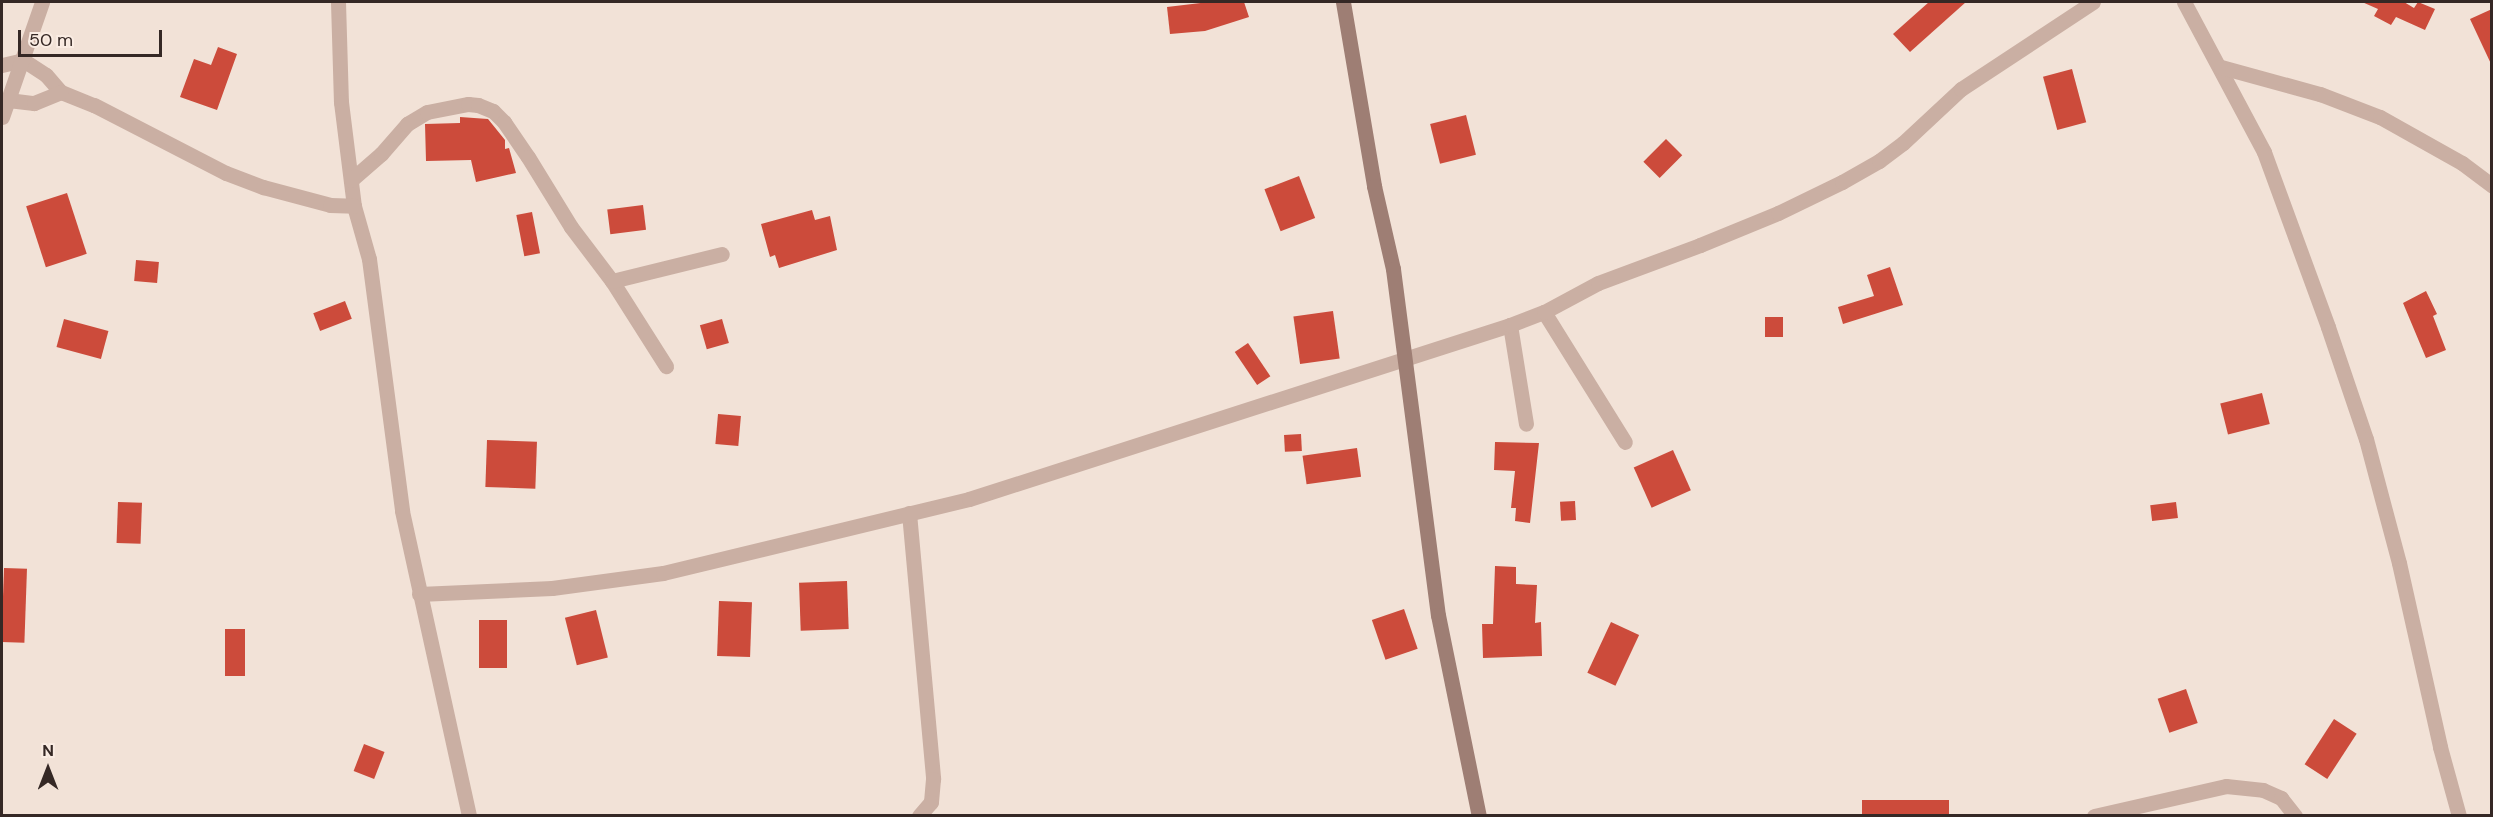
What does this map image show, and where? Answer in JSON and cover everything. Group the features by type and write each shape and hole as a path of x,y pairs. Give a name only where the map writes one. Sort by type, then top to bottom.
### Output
{"street":[{"path":"2,117 5,102 23,60 42,2"},
{"path":"338,2 341,102 354,206 369,259 402,511 469,816"},
{"path":"1343,2 1374,186 1393,269 1402,358 1438,615 1479,816"},
{"path":"419,594 552,588 663,573 909,513 1023,483 1402,358 1510,325 1544,312 1598,283 1634,272 1778,213 1879,161 1961,89 2092,2"},
{"path":"2184,2 2221,67 2264,152 2366,439 2399,563 2419,661 2459,816"},
{"path":"2,64 23,60 46,75 61,92 93,105 244,180 330,206 354,206"},
{"path":"2221,67 2320,94 2380,117 2462,163 2492,186"},
{"path":"5,102 34,103 61,92"},
{"path":"351,180 381,154 407,124 427,112 478,105 493,111 504,122 571,227 612,281 666,366"},
{"path":"612,281 722,254"},
{"path":"1544,312 1625,442"},
{"path":"1510,325 1526,424"},
{"path":"909,513 933,779 931,802 919,816"},
{"path":"2094,816 2226,786 2263,790 2281,798 2295,816"}],"building":[{"path":"1209,2 1244,2 1249,17 1205,31 1170,34 1167,7"},
{"path":"1929,2 1966,2 1910,52 1893,34"},
{"path":"2362,2 2404,2 2414,8 2418,2 2435,9 2425,30 2396,17 2391,25 2374,16 2378,9"},
{"path":"2492,9 2492,66 2470,19"},
{"path":"218,47 237,54 217,110 180,97 194,59 211,65"},
{"path":"2072,69 2086,122 2057,130 2043,77"},
{"path":"1466,115 1476,155 1440,164 1430,124"},
{"path":"460,117 488,119 505,140 505,149 509,148 516,173 476,182 471,160 426,161 425,124 460,123"},
{"path":"1666,139 1682,155 1660,178 1643,162"},
{"path":"1299,176 1315,218 1281,231 1264,189"},
{"path":"67,193 87,254 46,267 26,206"},
{"path":"643,205 646,230 610,234 607,209"},
{"path":"812,210 815,220 830,216 837,250 779,268 775,255 770,257 761,224"},
{"path":"532,212 540,253 524,256 516,215"},
{"path":"136,260 159,262 157,283 134,281"},
{"path":"1890,267 1903,305 1843,324 1838,307 1874,296 1867,275"},
{"path":"2426,291 2437,314 2433,316 2446,350 2426,358 2403,303"},
{"path":"345,301 352,319 320,331 313,313"},
{"path":"1333,311 1340,359 1300,364 1293,317"},
{"path":"1765,317 1783,317 1783,337 1765,337"},
{"path":"64,319 108,331 101,359 56,347"},
{"path":"722,319 729,343 707,349 700,325"},
{"path":"1248,343 1270,376 1257,385 1235,352"},
{"path":"2262,393 2270,424 2228,434 2220,403"},
{"path":"718,414 741,416 738,446 715,444"},
{"path":"1301,434 1302,451 1285,452 1284,435"},
{"path":"487,440 537,442 535,489 485,487"},
{"path":"1495,442 1539,443 1530,523 1515,521 1516,508 1511,508 1515,471 1494,470"},
{"path":"1357,448 1361,477 1307,484 1303,456"},
{"path":"1673,450 1691,490 1652,508 1634,467"},
{"path":"1575,501 1576,520 1561,521 1560,502"},
{"path":"118,502 142,503 141,544 117,543"},
{"path":"2176,502 2178,518 2152,521 2150,505"},
{"path":"1495,566 1516,567 1516,584 1537,585 1535,623 1541,622 1542,656 1483,658 1482,624 1493,624"},
{"path":"4,568 27,569 24,643 2,642"},
{"path":"847,581 849,629 801,631 799,583"},
{"path":"719,601 752,602 750,657 717,656"},
{"path":"1404,609 1418,649 1386,660 1372,620"},
{"path":"596,610 608,658 577,665 565,618"},
{"path":"479,620 507,620 507,668 479,668"},
{"path":"1611,622 1639,635 1615,686 1587,673"},
{"path":"225,629 245,629 245,676 225,676"},
{"path":"2186,689 2198,723 2169,733 2158,699"},
{"path":"2334,719 2357,734 2327,779 2305,764"},
{"path":"364,744 385,752 374,779 354,771"},
{"path":"1862,800 1949,800 1949,816 1862,816"}]}
